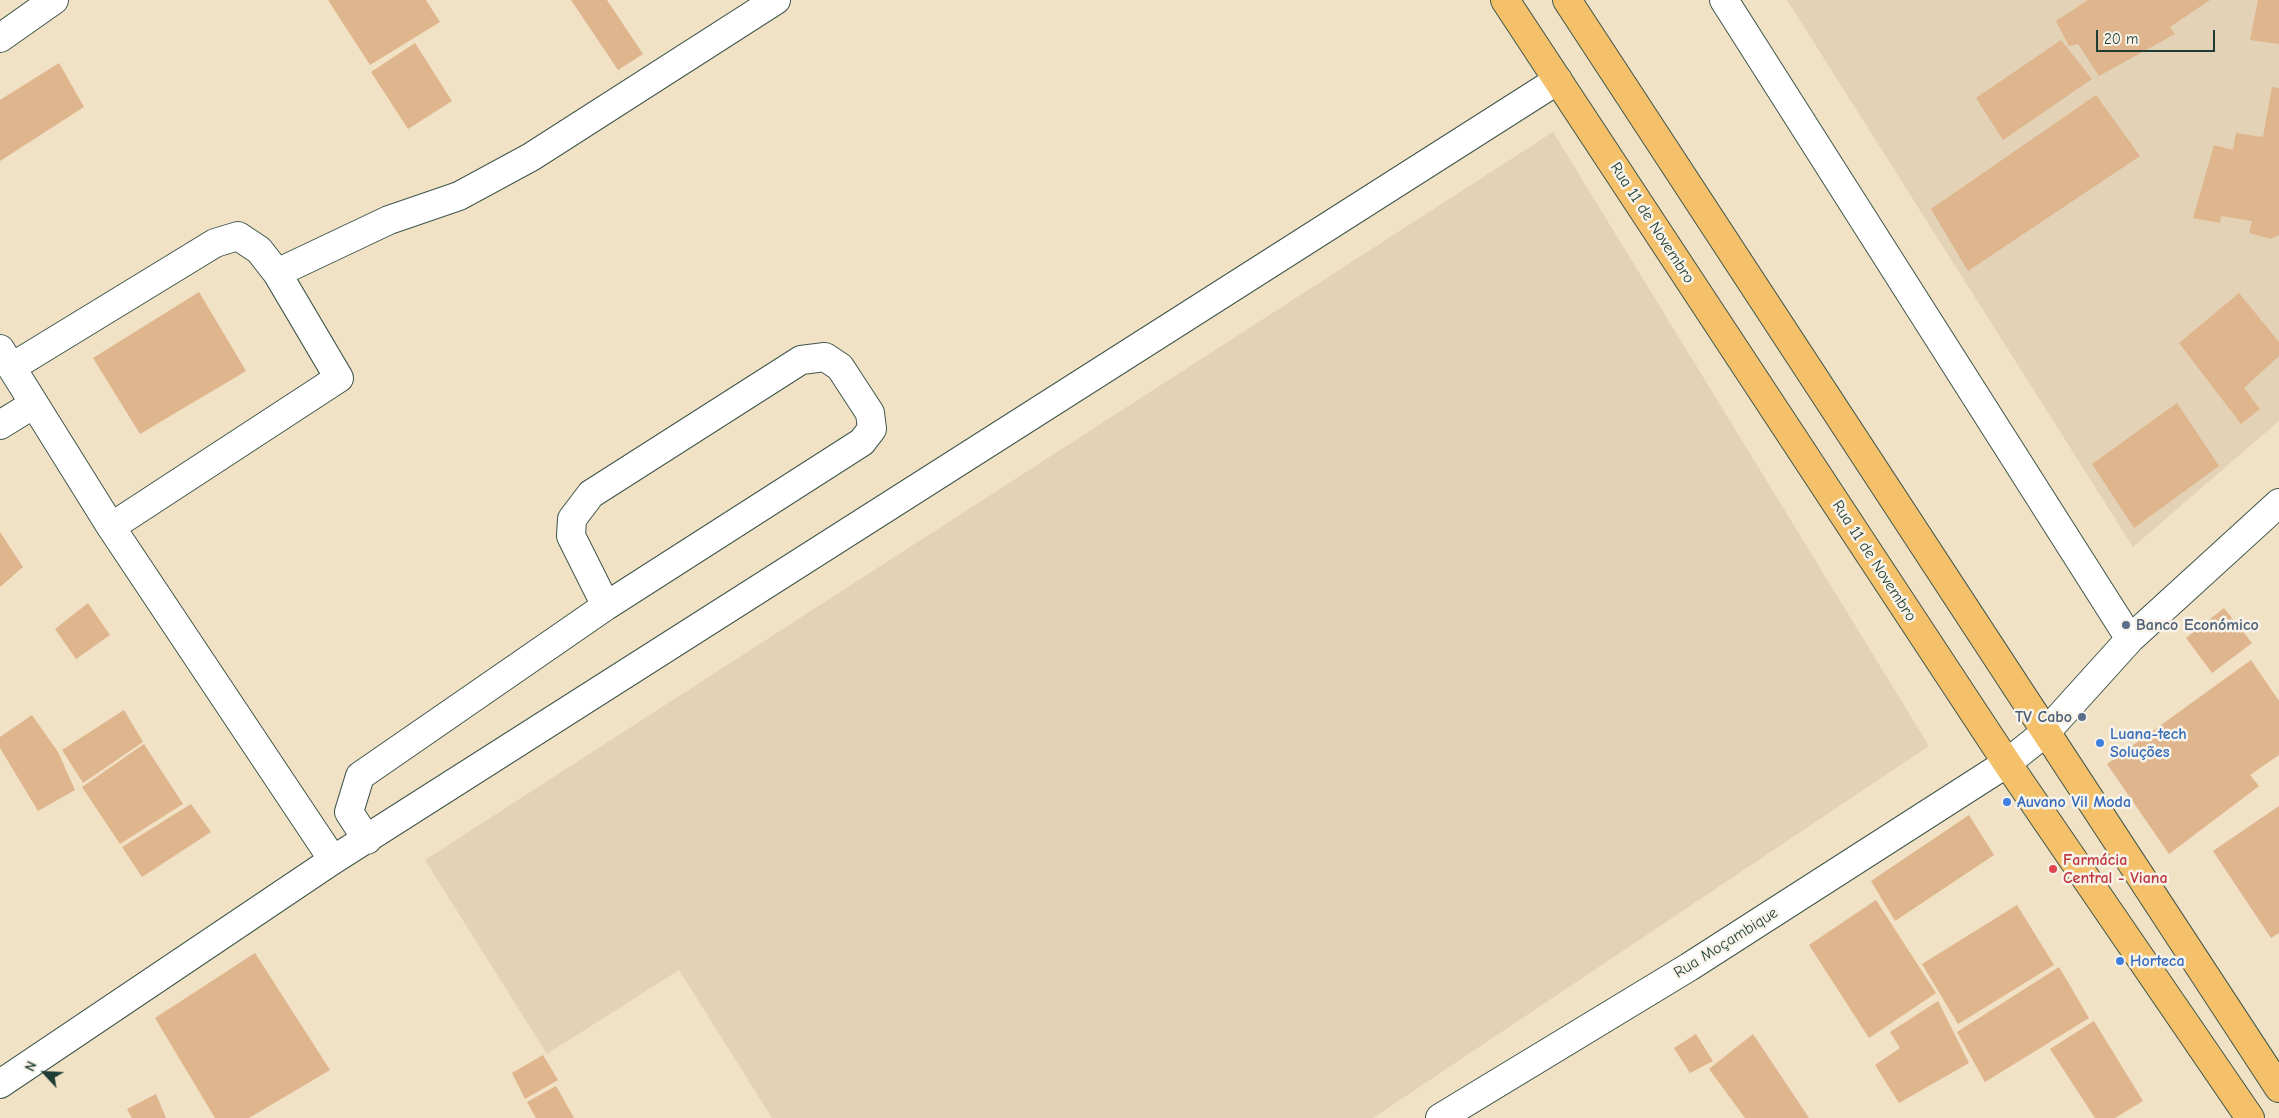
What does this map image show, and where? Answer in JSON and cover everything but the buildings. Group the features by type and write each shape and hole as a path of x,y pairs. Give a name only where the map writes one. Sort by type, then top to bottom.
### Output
{"main road":[{"name":"Rua 11 de Novembro","path":"1505,0 2007,763 2250,1118"},
{"path":"1566,0 2279,1088"}],"street":[{"path":"0,38 54,0"},
{"path":"277,273 389,220 459,196 531,156 776,0"},
{"path":"1724,0 2130,639"},
{"path":"0,1084 333,860 1558,80"},
{"path":"111,527 339,378 277,273 258,250 238,236 215,242 6,358 111,527 333,860"},
{"path":"367,840 349,812 360,776 606,606 862,442 872,430 870,413 840,367 825,357 801,360 591,494 572,519 571,536 606,606"},
{"path":"0,425 34,404"},
{"name":"Rua Moçambique","path":"1440,1118 1689,967 2007,763 2046,732 2130,639 2279,503"}],"shaded area":[{"path":"1787,0 2279,0 2279,421 2133,547"},
{"path":"1553,132 1929,746 1373,1118 772,1118 679,970 547,1054 425,860"}],"place":[{"name":"Banco Económico","path":"2126,625"},
{"name":"TV Cabo","path":"2082,717"},
{"name":"Luana-tech Soluções","path":"2100,743"},
{"name":"Auvano Vil Moda","path":"2007,802"},
{"name":"Farmácia Central - Viana","path":"2053,869"},
{"name":"Horteca","path":"2120,961"}]}
